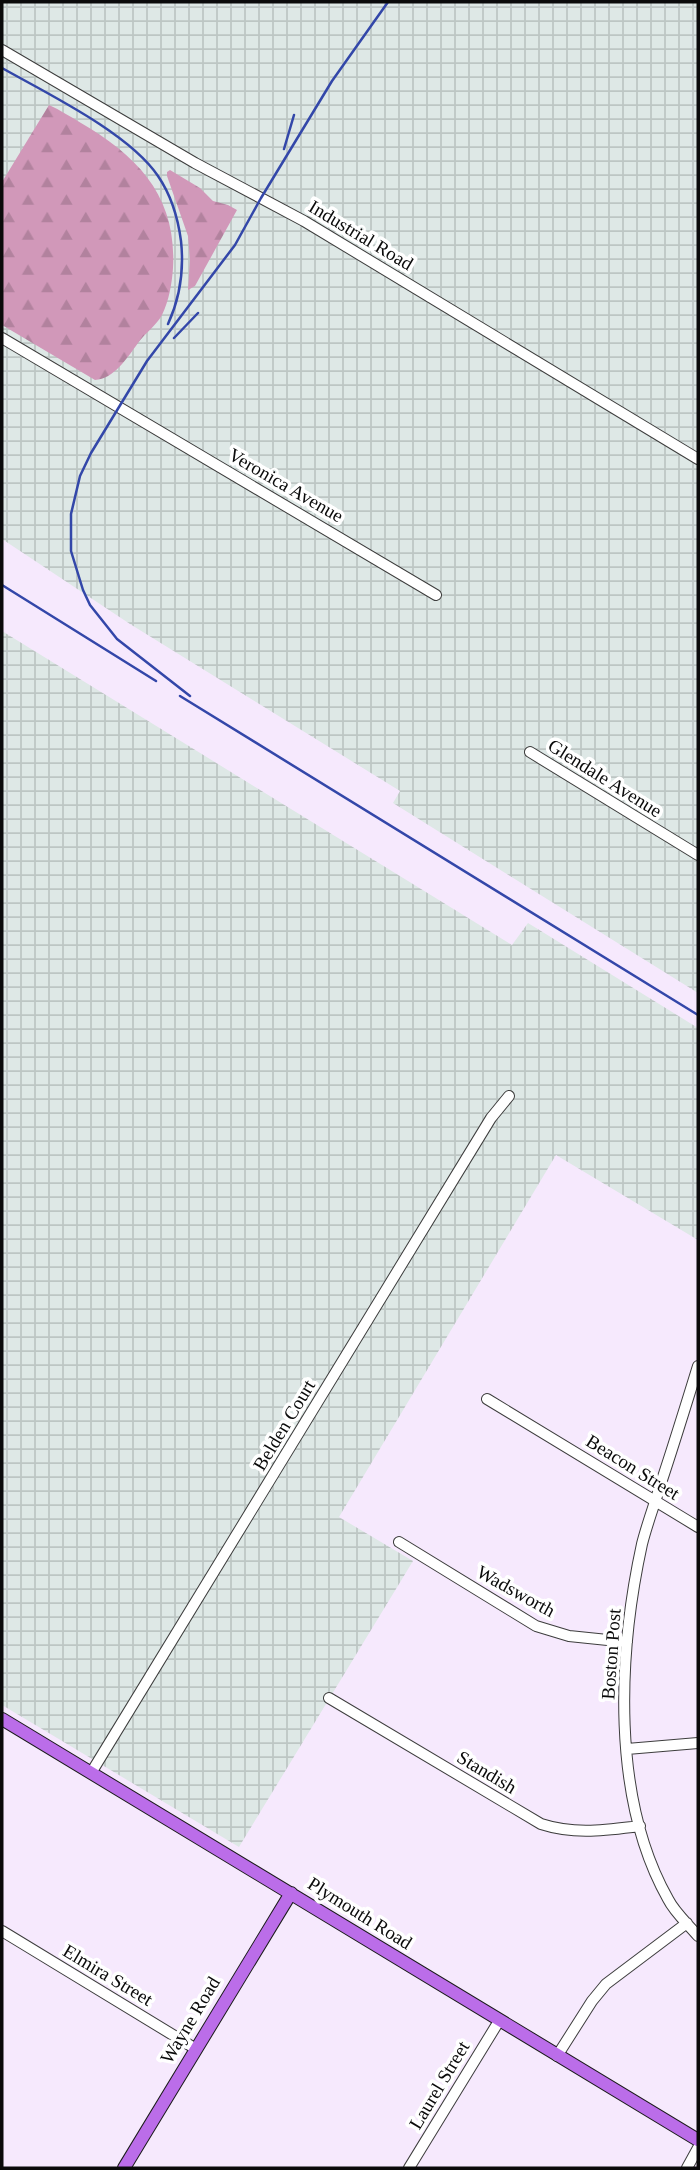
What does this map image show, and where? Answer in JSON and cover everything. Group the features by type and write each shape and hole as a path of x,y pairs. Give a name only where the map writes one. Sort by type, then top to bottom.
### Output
{"main road":[{"name":"Plymouth Road","path":"2,1719 698,2140"},
{"name":"Wayne Road","path":"124,2168 291,1893"}],"street":[{"name":"Industrial Road","path":"2,50 195,163 304,221 698,459"},
{"name":"Veronica Avenue","path":"2,338 436,595"},
{"name":"Glendale Avenue","path":"530,752 698,855"},
{"name":"Belden Court","path":"91,1773 491,1118 509,1096"},
{"name":"Boston Post","path":"698,1366 641,1552 627,1642 624,1681 627,1749 640,1826 654,1871 668,1900 698,1936"},
{"name":"Beacon Street","path":"486,1399 698,1527"},
{"name":"Wadsworth","path":"399,1542 536,1626 569,1636 627,1642"},
{"name":"Standish","path":"329,1698 541,1824 581,1832 640,1826"},
{"path":"627,1749 698,1743"},
{"path":"557,2056 606,1984 687,1923"},
{"name":"Elmira Street","path":"2,1931 196,2049"},
{"name":"Laurel Street","path":"408,2168 499,2021"},
{"path":"687,2168 698,2148"}],"shaded area":[{"path":"2,2 698,2 698,993 393,803 400,791 130,624 2,539"},
{"path":"2,631 512,945 528,923 698,1028 698,1240 556,1155 339,1517 413,1561 239,1847 2,1705"}],"green space":[{"path":"49,105 102,136 137,165 161,200 173,243 172,280 162,315 120,367 102,379 95,380 2,325 2,182"},
{"path":"170,170 200,188 213,201 237,210 195,286 188,290 188,236 167,176"}],"railway":[{"path":"190,696 117,639 90,605 71,551 71,514 80,476 147,361 235,245 332,81 388,2"},
{"path":"2,68 108,130 145,160 158,176 173,207 182,252 178,294 168,324"},
{"path":"284,149 294,115"},
{"path":"174,338 198,313"},
{"path":"2,585 156,681"},
{"path":"180,696 698,1015"}]}
